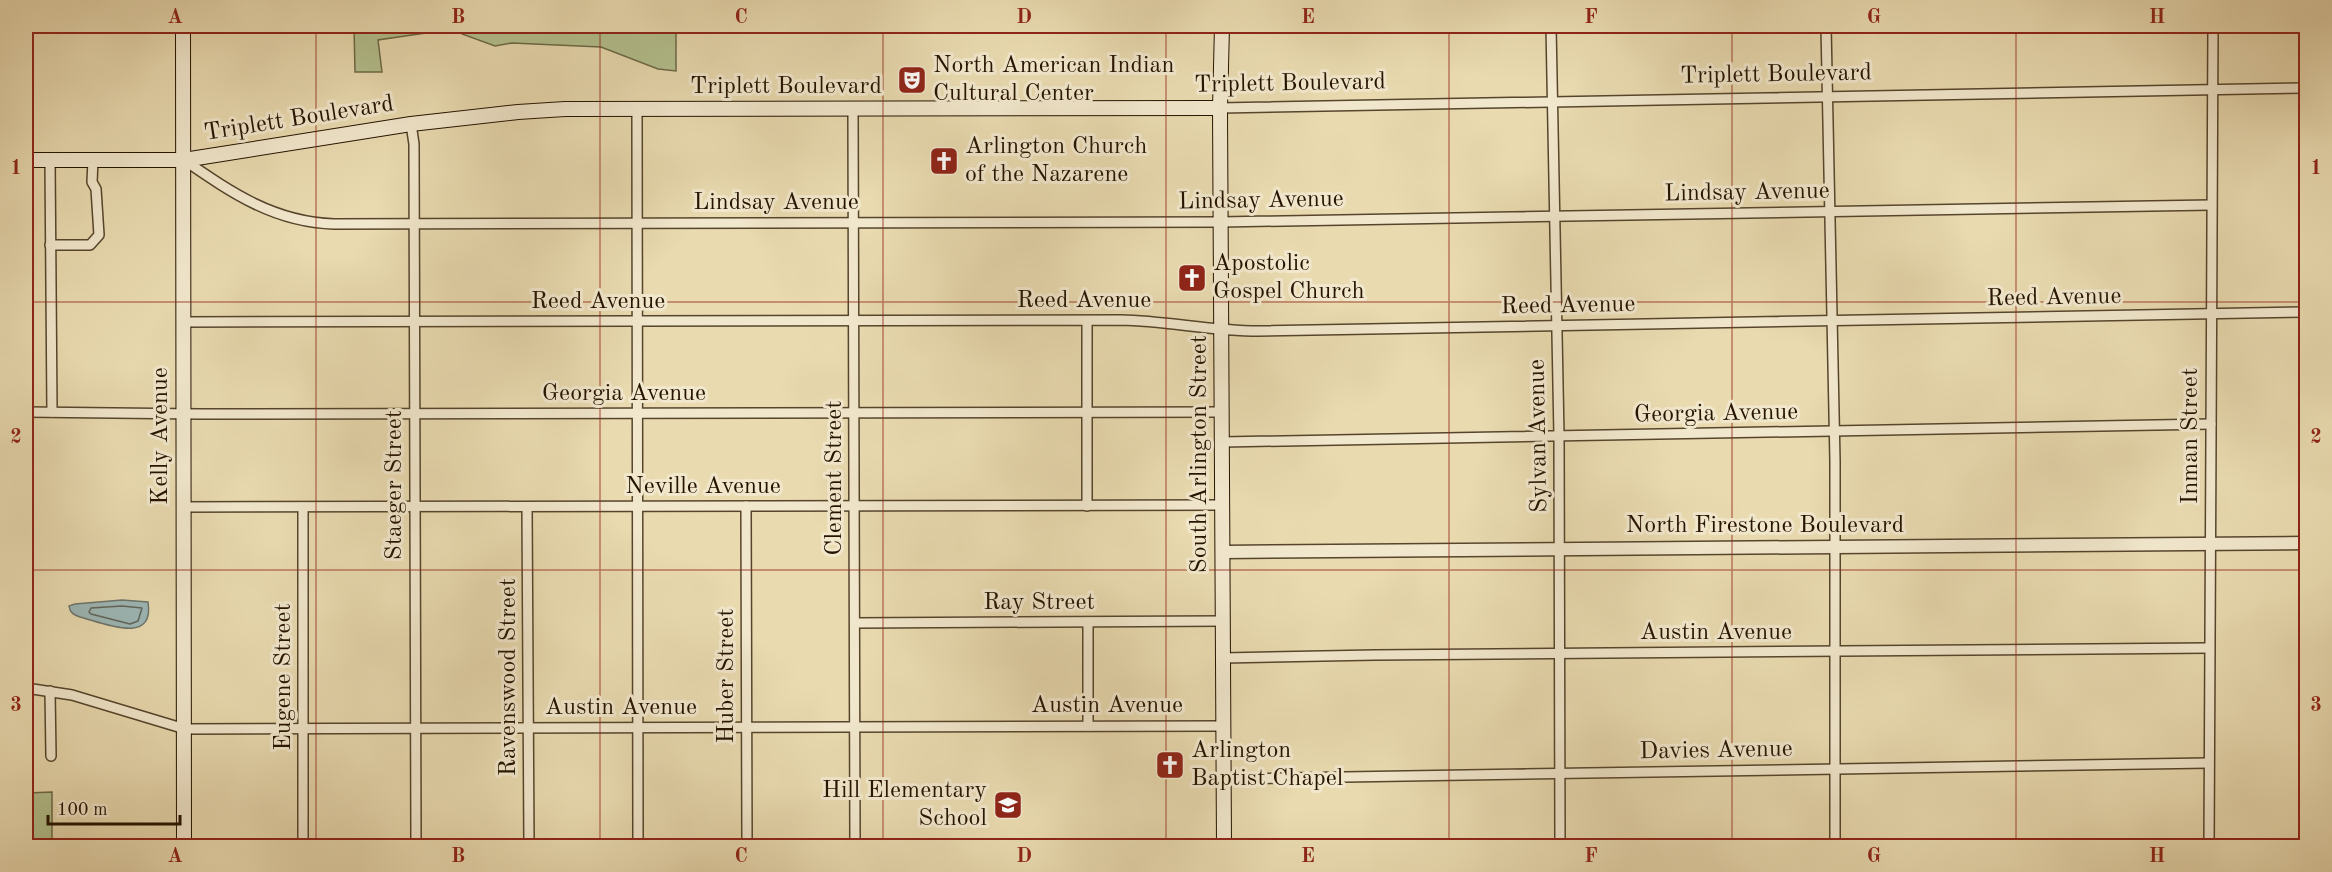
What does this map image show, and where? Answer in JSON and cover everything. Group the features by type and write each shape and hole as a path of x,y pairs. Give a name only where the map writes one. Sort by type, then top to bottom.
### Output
{"main road":[{"name":"Kelly Avenue","path":"183,26 184,846"},
{"name":"South Arlington Street","path":"1222,26 1220,108 1224,846"},
{"name":"Triplett Boulevard","path":"26,160 184,160 411,124 518,112 637,109 1220,108"}],"street":[{"name":"Sylvan Avenue","path":"1551,26 1559,436 1560,846"},
{"path":"1826,26 1834,431 1835,846"},
{"name":"Inman Street","path":"2209,846 2213,26"},
{"name":"Triplett Boulevard","path":"1220,108 2307,88"},
{"path":"637,109 638,846"},
{"name":"Clement Street","path":"853,110 855,846"},
{"name":"Staeger Street","path":"411,124 414,144 416,846"},
{"path":"50,160 52,412"},
{"path":"50,245 90,245 99,235 96,189 92,182 93,160"},
{"name":"Lindsay Avenue","path":"184,160 252,203 293,220 324,224 1221,222 2211,205"},
{"name":"Reed Avenue","path":"184,322 1156,321 1221,331 2307,312"},
{"path":"1087,321 1087,506"},
{"name":"Georgia Avenue","path":"26,412 184,414 1222,412"},
{"name":"Georgia Avenue","path":"1223,442 2211,424"},
{"name":"Neville Avenue","path":"184,507 1222,505"},
{"name":"Huber Street","path":"746,506 747,846"},
{"name":"Eugene Street","path":"303,507 303,846"},
{"name":"Ravenswood Street","path":"527,507 529,846"},
{"name":"North Firestone Boulevard","path":"1223,552 2307,543"},
{"name":"Ray Street","path":"855,623 1223,621"},
{"path":"1088,622 1088,726"},
{"name":"Austin Avenue","path":"1223,658 2209,648"},
{"name":"Austin Avenue","path":"26,688 50,691 185,729 1222,726"},
{"path":"50,691 51,756"},
{"name":"Davies Avenue","path":"1224,779 2208,763"}],"green space":[{"path":"354,26 676,26 676,71 658,69 601,47 512,43 495,46 462,34 460,28 378,40 382,72 355,72"},
{"path":"52,792 52,846 26,846 26,793"}],"water":[{"path":"122,600 148,602 148,616 144,624 136,628 113,626 76,615 71,612 69,606 75,604"}],"place":[{"name":"North American Indian Cultural Center","path":"912,80"},
{"name":"Arlington Church of the Nazarene","path":"944,161"},
{"name":"Apostolic Gospel Church","path":"1192,278"},
{"name":"Arlington Baptist Chapel","path":"1170,765"},
{"name":"Hill Elementary School","path":"1008,805"}]}
